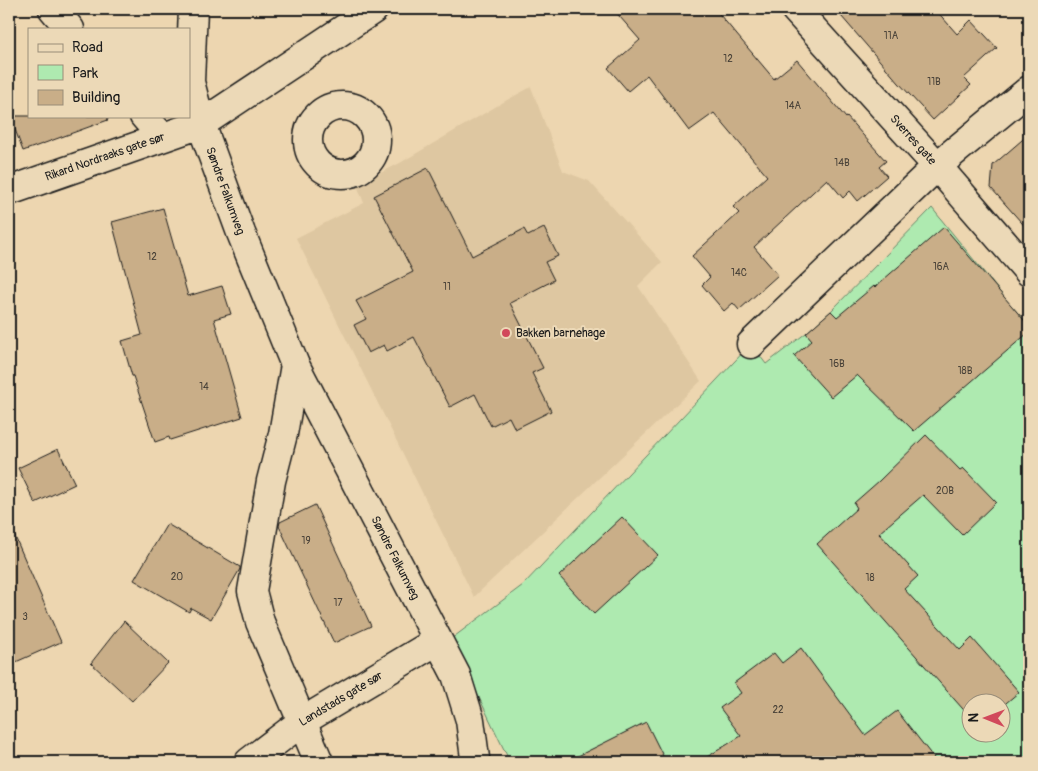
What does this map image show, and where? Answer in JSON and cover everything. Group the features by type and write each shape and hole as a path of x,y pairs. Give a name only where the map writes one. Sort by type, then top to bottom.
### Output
{"street":[{"path":"54,9 69,28"},
{"name":"Søndre Falkumveg","path":"193,9 190,82 201,124 241,233 295,365 456,675 470,720 475,758"},
{"name":"Rikard Nordraaks gate sør","path":"9,191 201,124 374,9"},
{"name":"Sverres gate","path":"795,9 937,166 1029,272"},
{"path":"751,344 937,166 1029,90"},
{"path":"146,118 162,137"},
{"path":"295,365 283,434 271,481 252,591 260,622 319,762"},
{"name":"Landstads gate sør","path":"249,762 303,721 437,641"}],"shaded area":[{"name":"Bakken barnehage","path":"531,87 563,171 589,181 662,262 638,286 701,381 474,597 296,238 364,203 357,185 400,163"}],"green space":[{"path":"932,208 1029,325 1029,758 1025,762 510,762 451,639 523,585 751,344 766,364 831,311"}],"building":[{"path":"613,9 715,9 774,79 797,60 846,118 886,161 879,167 887,176 858,201 850,191 843,198 827,179 754,247 778,275 739,310 733,303 724,311 702,285 710,277 692,256 739,213 733,207 767,176 714,113 689,131 647,75 628,91 608,68 640,40"},
{"path":"835,9 935,9 957,34 971,20 997,48 964,78 971,85 933,120"},
{"path":"10,116 28,116 28,118 108,118 108,120 23,151"},
{"path":"1029,134 1029,231 991,188 993,165"},
{"path":"428,168 472,256 524,229 528,236 544,228 558,256 545,262 554,280 510,303 543,368 532,373 551,411 515,429 509,417 491,426 475,394 450,407 414,337 387,351 384,345 368,353 354,325 366,319 356,301 413,272 374,196"},
{"path":"163,208 188,296 222,286 231,314 214,319 242,417 170,440 169,437 155,442 122,341 142,335 112,222"},
{"path":"944,227 1029,326 1029,332 914,431 857,375 831,397 794,356 812,340 806,333 831,311 837,317 875,287"},
{"path":"926,435 960,470 963,468 996,502 962,535 923,495 879,533 918,576 904,589 960,650 972,638 1019,692 1010,700 1010,694 960,694 960,706 817,544 857,508 854,503"},
{"path":"58,449 75,484 35,503 18,468"},
{"path":"315,505 371,626 334,643 279,526 280,522"},
{"path":"622,517 658,555 594,614 559,576"},
{"path":"9,523 61,642 9,665"},
{"path":"167,524 240,567 211,619 191,608 189,612 134,580"},
{"path":"124,621 168,663 132,701 91,663"},
{"path":"801,648 865,735 897,711 937,762 699,762 741,736 720,708 741,693 734,683 774,653 782,663"},
{"path":"646,722 666,762 566,762"}],"place":[{"name":"Bakken barnehage","path":"506,333"}]}
